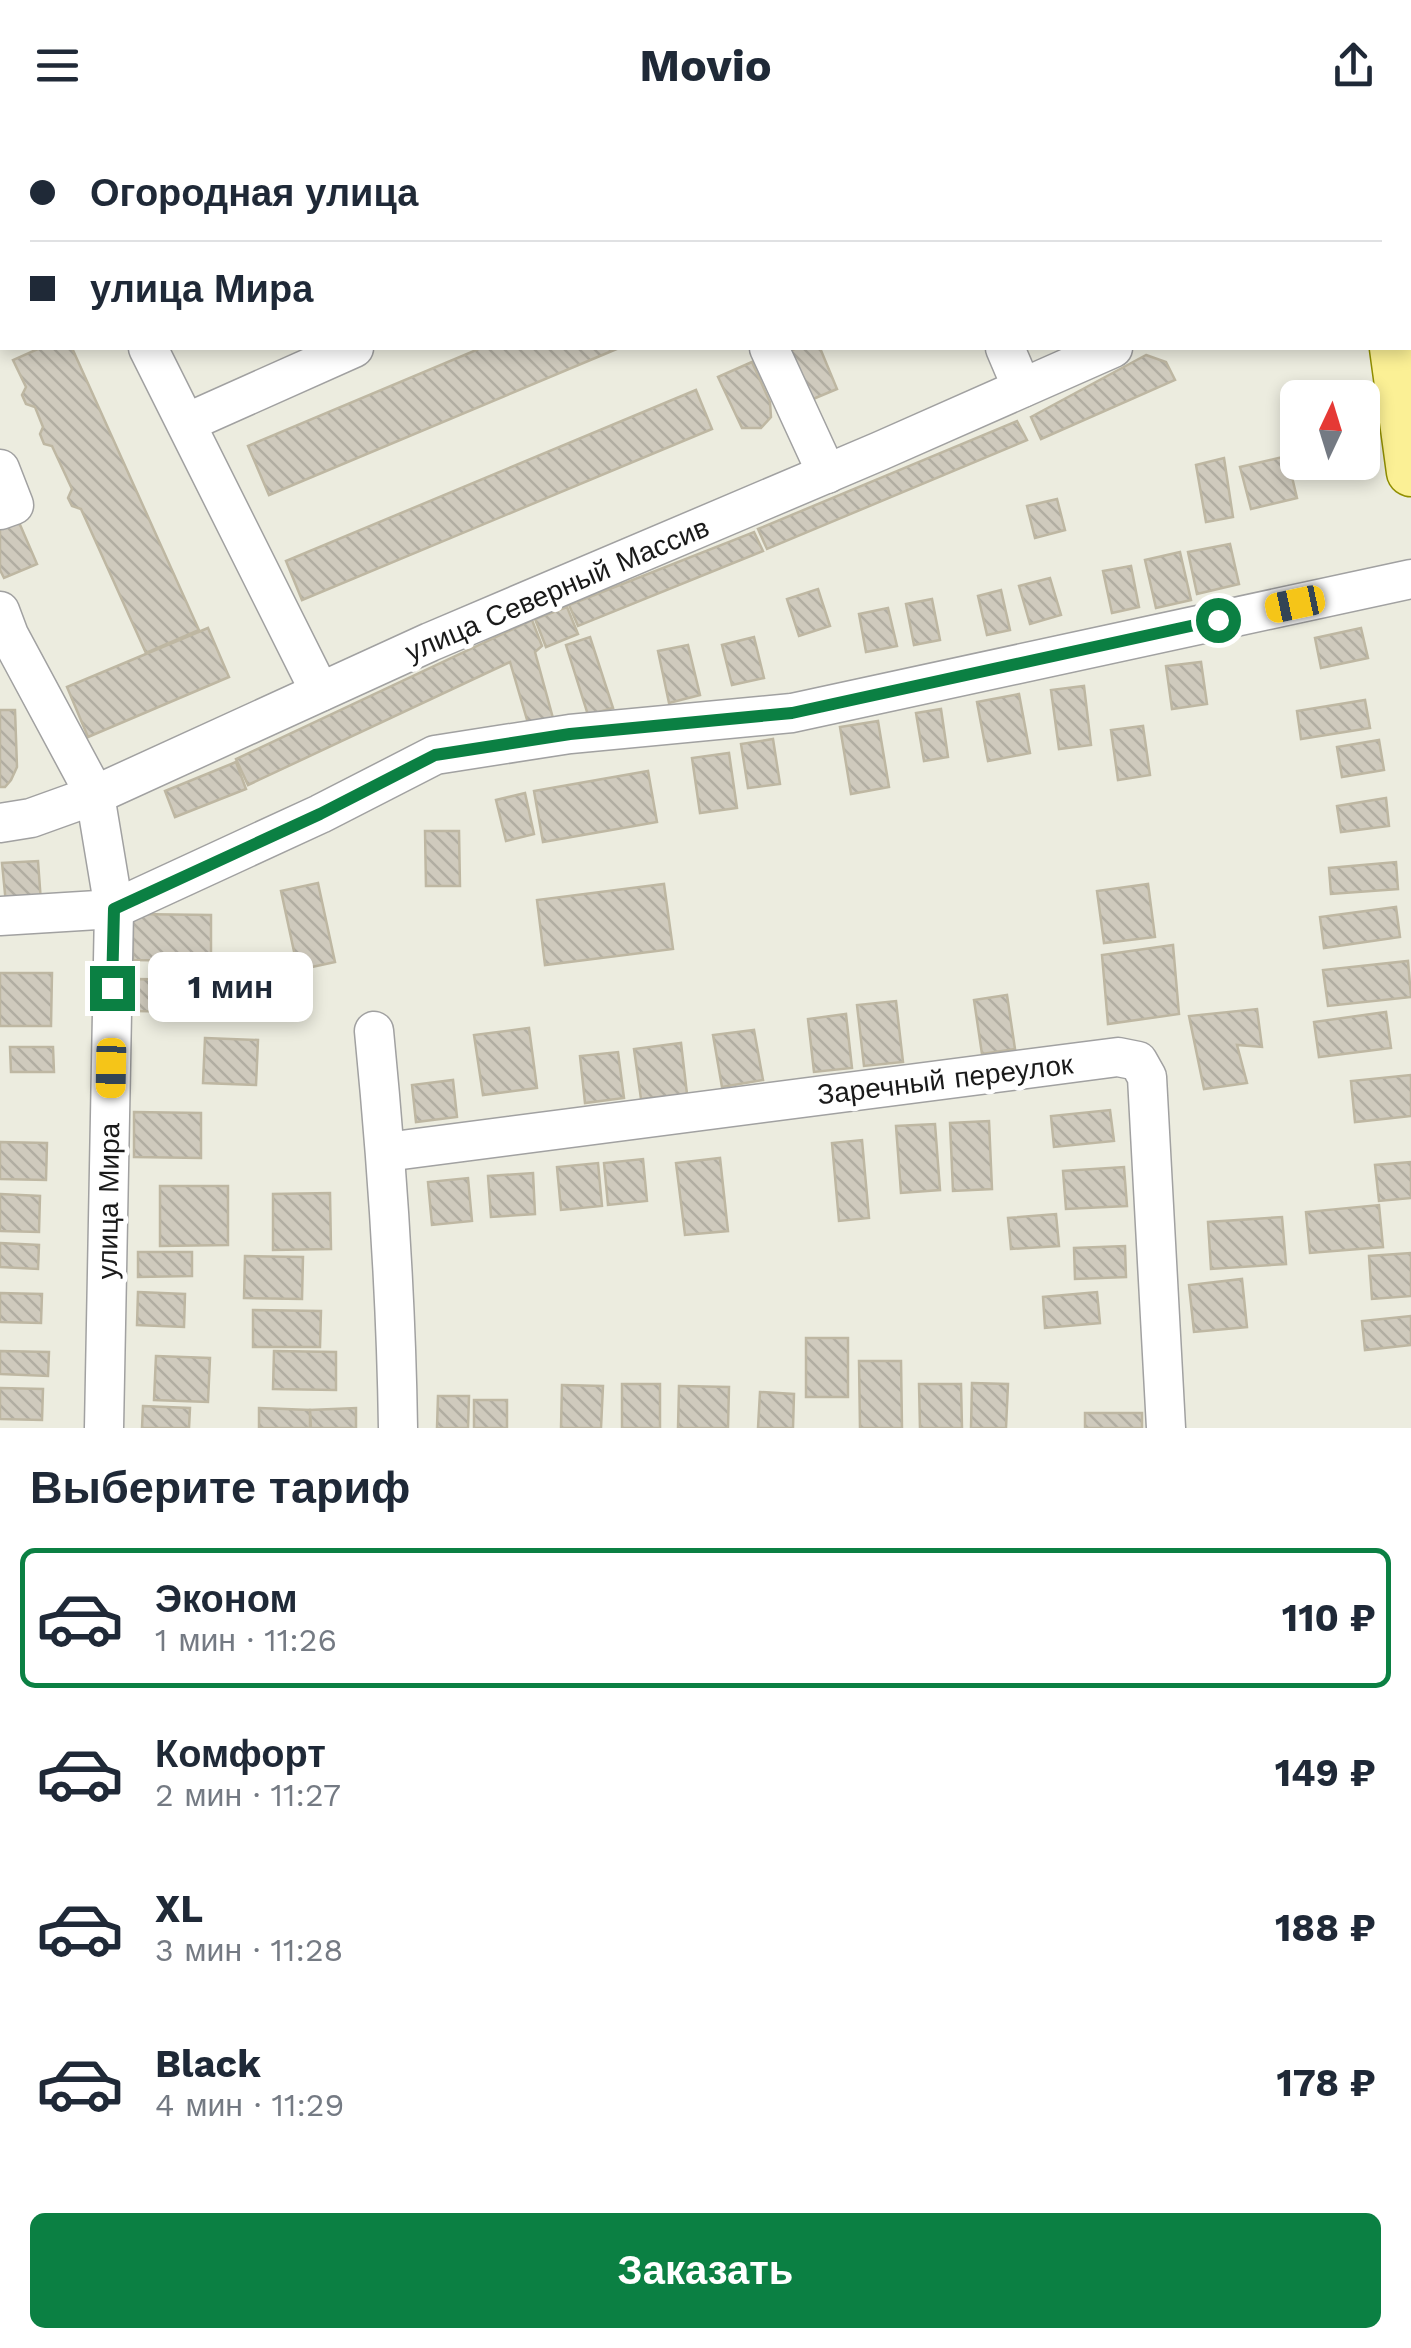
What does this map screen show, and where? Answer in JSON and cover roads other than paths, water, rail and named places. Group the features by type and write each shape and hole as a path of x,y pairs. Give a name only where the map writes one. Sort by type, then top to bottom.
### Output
{"main road":[{"path":"1394,350 1411,472"}],"street":[{"path":"149,350 320,692"},
{"path":"186,423 350,350"},
{"path":"770,350 827,474"},
{"path":"1006,350 1022,388"},
{"name":"улица Северный Массив","path":"0,823 31,818 95,795 430,642 1108,350"},
{"path":"0,469 14,506 0,510"},
{"path":"0,916 114,909 320,814 435,755 570,734 792,713 1411,579"},
{"name":"улица Мира","path":"0,611 9,635 95,795 114,909 104,1428"},
{"path":"374,1031 386,1152 398,1428"},
{"name":"Заречный переулок","path":"386,1152 1118,1057 1138,1061 1147,1078 1166,1428"}]}
